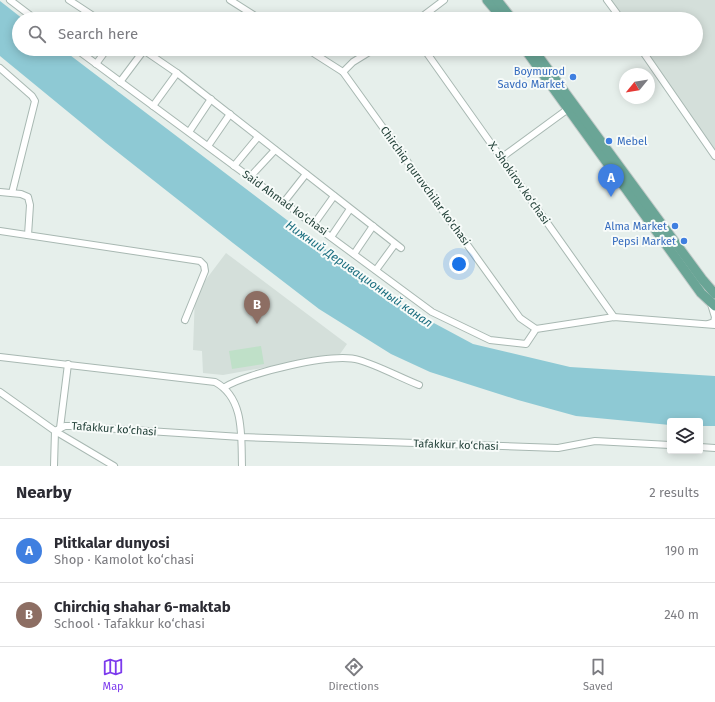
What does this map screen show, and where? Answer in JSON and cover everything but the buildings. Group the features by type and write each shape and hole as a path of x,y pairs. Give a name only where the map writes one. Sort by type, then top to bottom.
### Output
{"main road":[{"path":"487,0 497,12"},
{"path":"497,0 506,12"},
{"path":"530,56 568,109 610,159"},
{"path":"539,56 701,293 713,295"}],"street":[{"path":"10,0 26,12"},
{"path":"69,0 87,12"},
{"path":"230,0 249,12"},
{"path":"428,12 444,0"},
{"path":"607,0 615,12"},
{"name":"Said Ahmad ko‘chasi","path":"85,56 432,312 490,340 526,344 536,329"},
{"path":"96,64 102,56"},
{"path":"120,82 139,56"},
{"path":"152,56 211,99 401,248"},
{"name":"Chirchiq quruvchilar ko'chasi","path":"318,56 343,72 516,313 520,318 536,329"},
{"path":"343,72 363,56"},
{"name":"X. Shokirov ko‘chasi","path":"429,56 614,317"},
{"path":"646,56 715,156"},
{"path":"0,68 35,99 12,193"},
{"path":"153,106 177,73"},
{"path":"189,132 211,99"},
{"path":"501,158 568,109"},
{"path":"208,146 230,114"},
{"path":"234,166 258,136"},
{"path":"250,177 275,150"},
{"path":"284,202 306,174"},
{"path":"0,192 28,197 30,205 28,234"},
{"path":"314,224 334,196"},
{"path":"331,237 350,209"},
{"path":"354,254 373,226"},
{"path":"0,231 200,261 204,265 205,271 185,320"},
{"path":"376,270 395,244"},
{"path":"536,329 614,317 712,325 715,317 713,295"},
{"path":"0,356 216,382 225,387 236,404 241,437 242,466"},
{"path":"225,387 236,380 253,374 311,362 358,359 419,385"},
{"path":"54,466 68,364"},
{"name":"Tafakkur ko‘chasi","path":"0,392 58,430 70,426 241,437 558,448 595,441 667,445"},
{"path":"58,430 114,466"},
{"path":"703,447 715,448"}],"shaded area":[{"path":"610,0 715,0 715,151 649,56 703,56 703,12 618,12"},
{"path":"226,253 347,344 340,354 223,375 203,373 202,351 193,350 195,294"}],"green space":[{"path":"261,346 264,364 232,369 229,351"}],"water":[{"path":"0,1 14,12 12,12 12,56 71,56 362,277 404,307 473,344 570,367 715,376 715,426 703,426 703,418 667,418 667,425 576,416 518,400 430,372 391,354 319,309 106,143 0,56"}],"place":[{"name":"Boymurod Savdo Market","path":"573,77"},
{"name":"Mebel","path":"609,141"},
{"name":"Plitkalar dunyosi","path":"611,197"},
{"name":"Alma Market","path":"675,226"},
{"name":"Pepsi Market","path":"684,241"},
{"name":"Chirchiq shahar 6-maktab","path":"257,324"}],"water label":[{"name":"Нижний Деривационный канал","path":"359,274"}]}
